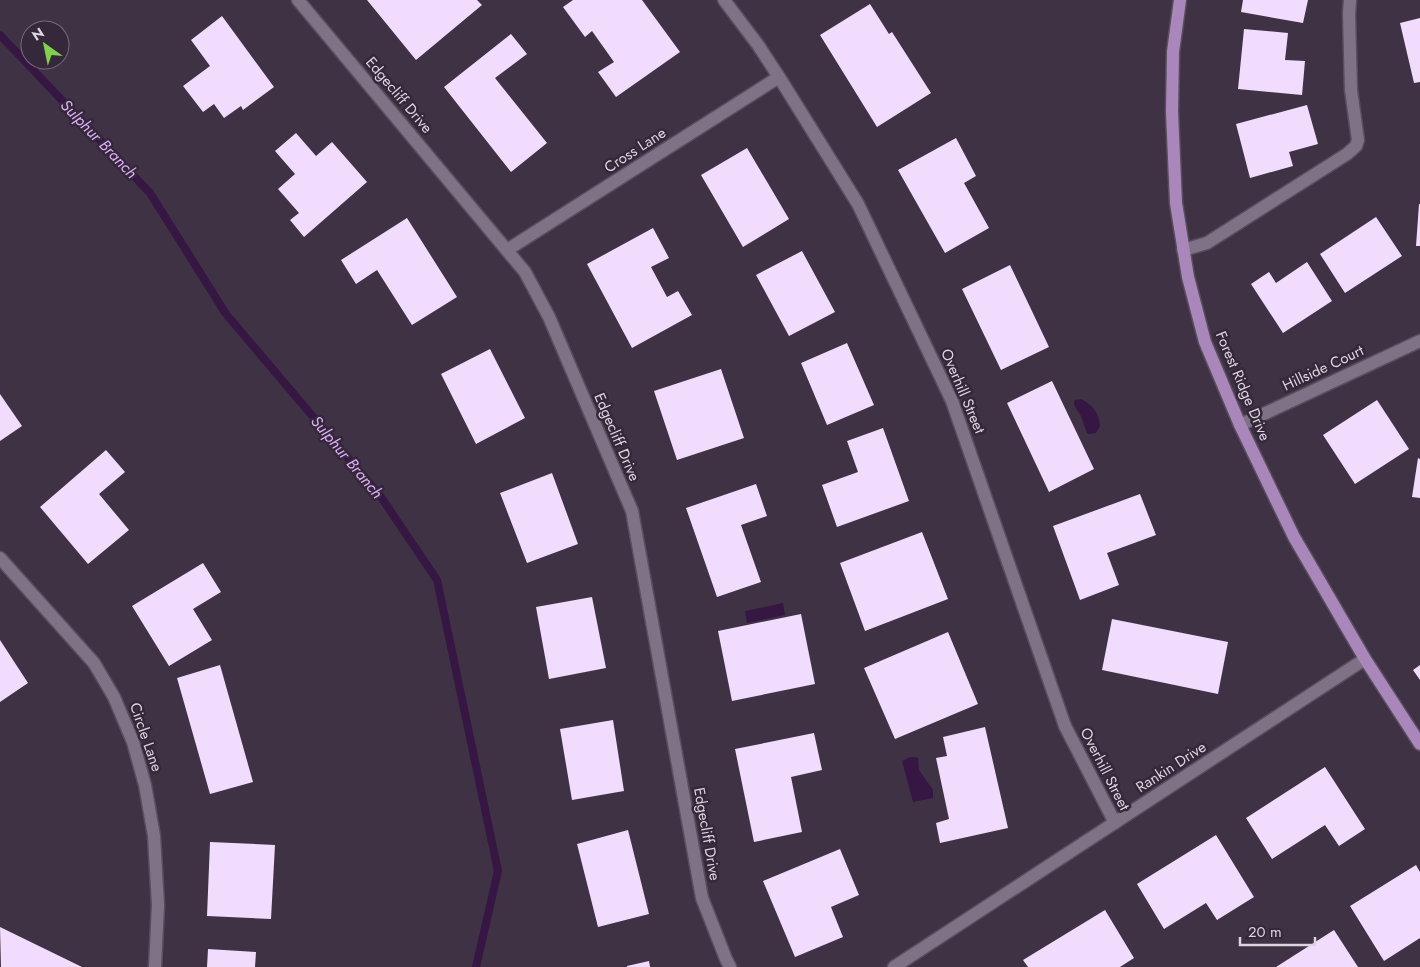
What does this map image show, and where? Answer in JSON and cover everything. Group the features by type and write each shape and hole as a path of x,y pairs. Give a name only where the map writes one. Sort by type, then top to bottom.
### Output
{"main road":[{"name":"Forest Ridge Drive","path":"1180,0 1173,52 1172,112 1176,203 1188,277 1205,342 1240,425 1294,537 1365,659 1420,744"}],"street":[{"name":"Edgecliff Drive","path":"298,0 525,272 549,317 632,511 702,898 730,967"},
{"name":"Overhill Street","path":"724,0 758,45 858,204 952,401 1065,726 1115,823"},
{"path":"1183,250 1207,243 1347,154 1356,146 1358,140 1351,90 1348,14 1350,0"},
{"name":"Cross Lane","path":"507,250 779,77"},
{"name":"Hillside Court","path":"1240,425 1420,341"},
{"name":"Circle Lane","path":"1,562 94,663 114,697 133,742 145,786 154,836 158,905 155,967"},
{"name":"Rankin Drive","path":"894,967 1365,659"}],"shaded area":[{"path":"1081,399 1089,404 1097,413 1100,426 1096,433 1087,433 1081,416 1075,407 1075,400"},
{"path":"783,603 785,615 747,623 745,611"},
{"path":"910,757 918,758 919,770 933,790 933,798 913,802 902,761"}],"building":[{"path":"367,0 477,0 482,5 416,60"},
{"path":"573,0 642,0 680,52 616,97 598,72 614,62 592,31 585,37 563,7"},
{"path":"1243,0 1308,0 1303,23 1241,12"},
{"path":"870,4 889,34 892,32 931,93 877,127 820,35"},
{"path":"222,16 274,87 243,110 241,106 224,118 214,104 203,112 183,86 210,66 191,40"},
{"path":"1420,18 1420,82 1414,83 1400,23"},
{"path":"1244,29 1288,33 1285,60 1305,61 1302,95 1238,89"},
{"path":"511,34 527,54 495,78 547,143 511,172 444,87"},
{"path":"1307,105 1318,144 1289,152 1293,166 1250,178 1236,124"},
{"path":"296,133 316,156 332,142 367,182 304,237 290,220 299,213 278,189 295,174 275,151"},
{"path":"956,138 976,176 964,183 989,228 945,253 898,170"},
{"path":"747,148 789,219 743,247 701,175"},
{"path":"1419,204 1420,246 1416,246"},
{"path":"1376,217 1402,256 1345,293 1320,254"},
{"path":"407,218 457,297 412,325 377,270 356,284 341,260"},
{"path":"653,228 669,258 651,267 667,297 678,291 692,315 632,348 587,264"},
{"path":"802,251 835,312 789,336 756,275"},
{"path":"1307,262 1332,301 1283,333 1251,284 1269,272 1276,283"},
{"path":"1010,265 1049,347 1001,370 962,289"},
{"path":"847,343 874,405 827,425 801,363"},
{"path":"490,349 525,418 476,444 441,374"},
{"path":"721,369 744,438 677,460 654,391"},
{"path":"1052,381 1094,469 1049,492 1007,403"},
{"path":"0,394 22,426 0,441"},
{"path":"1377,400 1409,449 1355,484 1323,435"},
{"path":"883,428 909,501 837,527 822,485 858,472 847,441"},
{"path":"106,450 125,472 99,494 129,530 88,564 40,507"},
{"path":"1418,458 1420,459 1420,498 1412,497"},
{"path":"552,473 578,544 527,563 500,493"},
{"path":"756,484 767,516 741,525 761,582 717,597 686,508"},
{"path":"1140,494 1156,535 1107,553 1119,585 1080,600 1053,526"},
{"path":"922,532 948,599 865,631 840,563"},
{"path":"203,563 221,592 193,609 212,640 169,666 132,606"},
{"path":"592,597 606,668 549,679 536,607"},
{"path":"801,614 815,684 732,701 718,631"},
{"path":"1112,619 1228,642 1218,694 1102,670"},
{"path":"948,632 978,704 895,739 864,668"},
{"path":"0,640 28,683 0,702"},
{"path":"220,665 253,782 210,794 177,678"},
{"path":"1420,665 1420,680 1413,670"},
{"path":"613,720 624,791 572,800 560,729"},
{"path":"985,727 1008,828 940,843 936,823 949,819 936,758 947,756 943,737"},
{"path":"814,733 822,770 791,777 802,832 754,842 735,749"},
{"path":"1325,767 1365,829 1339,846 1325,825 1272,859 1246,818"},
{"path":"628,830 649,914 598,927 577,844"},
{"path":"1216,835 1254,897 1217,920 1206,903 1164,929 1137,884"},
{"path":"210,842 275,845 271,919 207,916"},
{"path":"840,849 859,895 831,907 843,937 795,957 763,881"},
{"path":"1416,865 1420,872 1420,938 1384,961 1350,906"},
{"path":"1105,910 1134,958 1120,967 1028,967 1023,960"},
{"path":"0,927 82,967 1,967"},
{"path":"1334,930 1358,967 1276,967"},
{"path":"208,949 256,952 255,967 207,967"},
{"path":"649,961 650,967 627,967 627,966"}],"waterway":[{"name":"Sulphur Branch","path":"0,35 150,193 226,314 381,497 437,580 498,871 476,967"}]}
